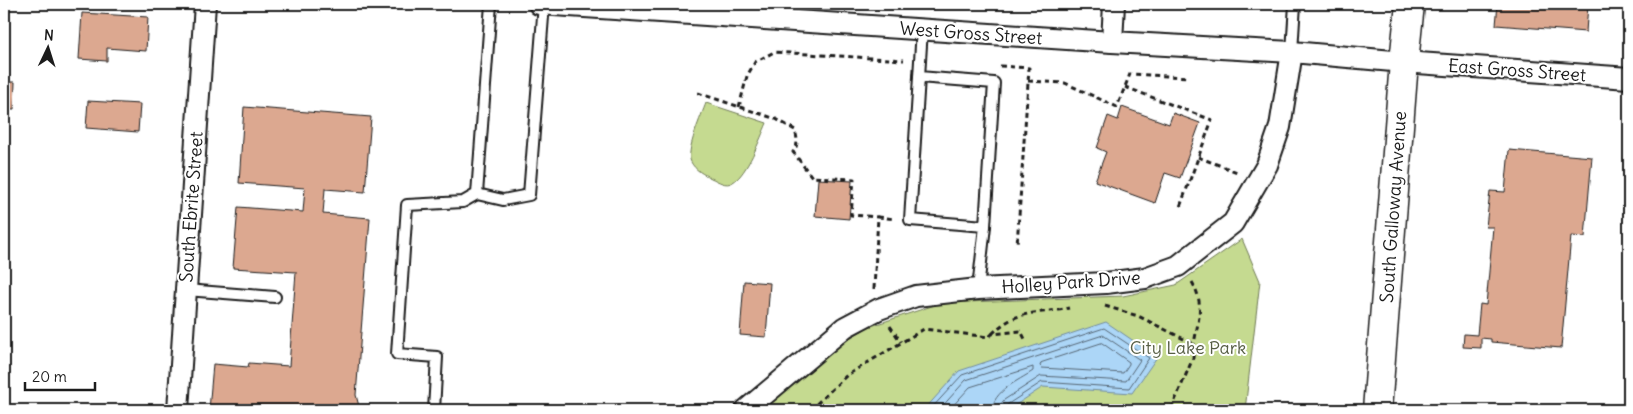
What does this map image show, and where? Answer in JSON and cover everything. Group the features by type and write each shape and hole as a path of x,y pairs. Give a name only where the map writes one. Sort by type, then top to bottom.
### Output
{"main road":[{"name":"South Galloway Avenue","path":"1377,410 1410,4"}],"street":[{"name":"South Ebrite Street","path":"178,410 205,4"},
{"name":"West Gross Street","path":"539,4 805,13 922,29 1292,52 1404,62"},
{"path":"1112,42 1114,4"},
{"name":"Holley Park Drive","path":"746,410 845,327 879,309 916,296 978,289 1106,283 1145,278 1182,263 1233,223 1267,165 1280,126 1292,52"},
{"name":"East Gross Street","path":"1404,62 1629,78"}],"lane":[{"path":"477,194 490,4"},
{"path":"434,410 437,357 397,354 407,206 462,202 477,194 503,200 529,195 544,4"},
{"path":"1292,52 1295,4"},
{"path":"922,29 910,220 985,226"},
{"path":"919,77 994,82 985,226 978,289"},
{"path":"186,290 275,297"}],"path":[{"path":"1028,81 1065,83 1117,107 1130,74 1188,77"},
{"path":"1125,87 1212,120 1180,207"},
{"path":"698,93 776,119 795,130 798,144 793,152 812,177 854,179 851,215 910,220"},
{"path":"1198,157 1258,180"},
{"path":"878,217 874,296 879,309"},
{"path":"1171,410 1193,358 1200,306 1199,293 1182,263"},
{"path":"1102,304 1138,316 1194,344"},
{"path":"810,410 847,375 924,329 989,337 999,327 1013,318 1034,312 1072,307"},
{"path":"992,334 1020,331 1026,341"}],"green space":[{"path":"706,103 767,123 757,147 743,172 733,182 728,184 705,175 697,170 691,162 690,150 692,142"},
{"name":"City Lake Park","path":"1242,239 1260,281 1245,410 753,410 818,357 868,327 941,303 1123,296 1176,285"}],"water":[{"path":"1106,322 1157,357 1132,393 1043,387 1008,410 924,410 959,371"}],"building":[{"path":"1498,4 1588,4 1586,32 1496,25"},
{"path":"82,13 148,17 146,51 107,48 107,61 79,59"},
{"path":"4,82 15,82 14,109 4,109"},
{"path":"88,101 140,104 138,132 86,128"},
{"path":"244,107 371,117 365,192 325,189 323,214 370,218 356,395 360,410 209,410 213,364 248,367 249,363 289,366 296,272 233,268 238,207 303,212 305,188 239,183"},
{"path":"1122,107 1169,124 1173,113 1200,123 1180,178 1165,173 1155,203 1095,181 1106,152 1097,148 1108,116 1118,120"},
{"path":"1509,150 1592,157 1585,237 1571,236 1561,348 1491,342 1491,339 1481,338 1481,348 1463,347 1464,334 1477,335 1480,304 1486,305 1493,227 1486,227 1490,191 1505,192"},
{"path":"818,179 852,181 849,219 815,216"},
{"path":"744,281 770,283 766,337 740,335"}]}
